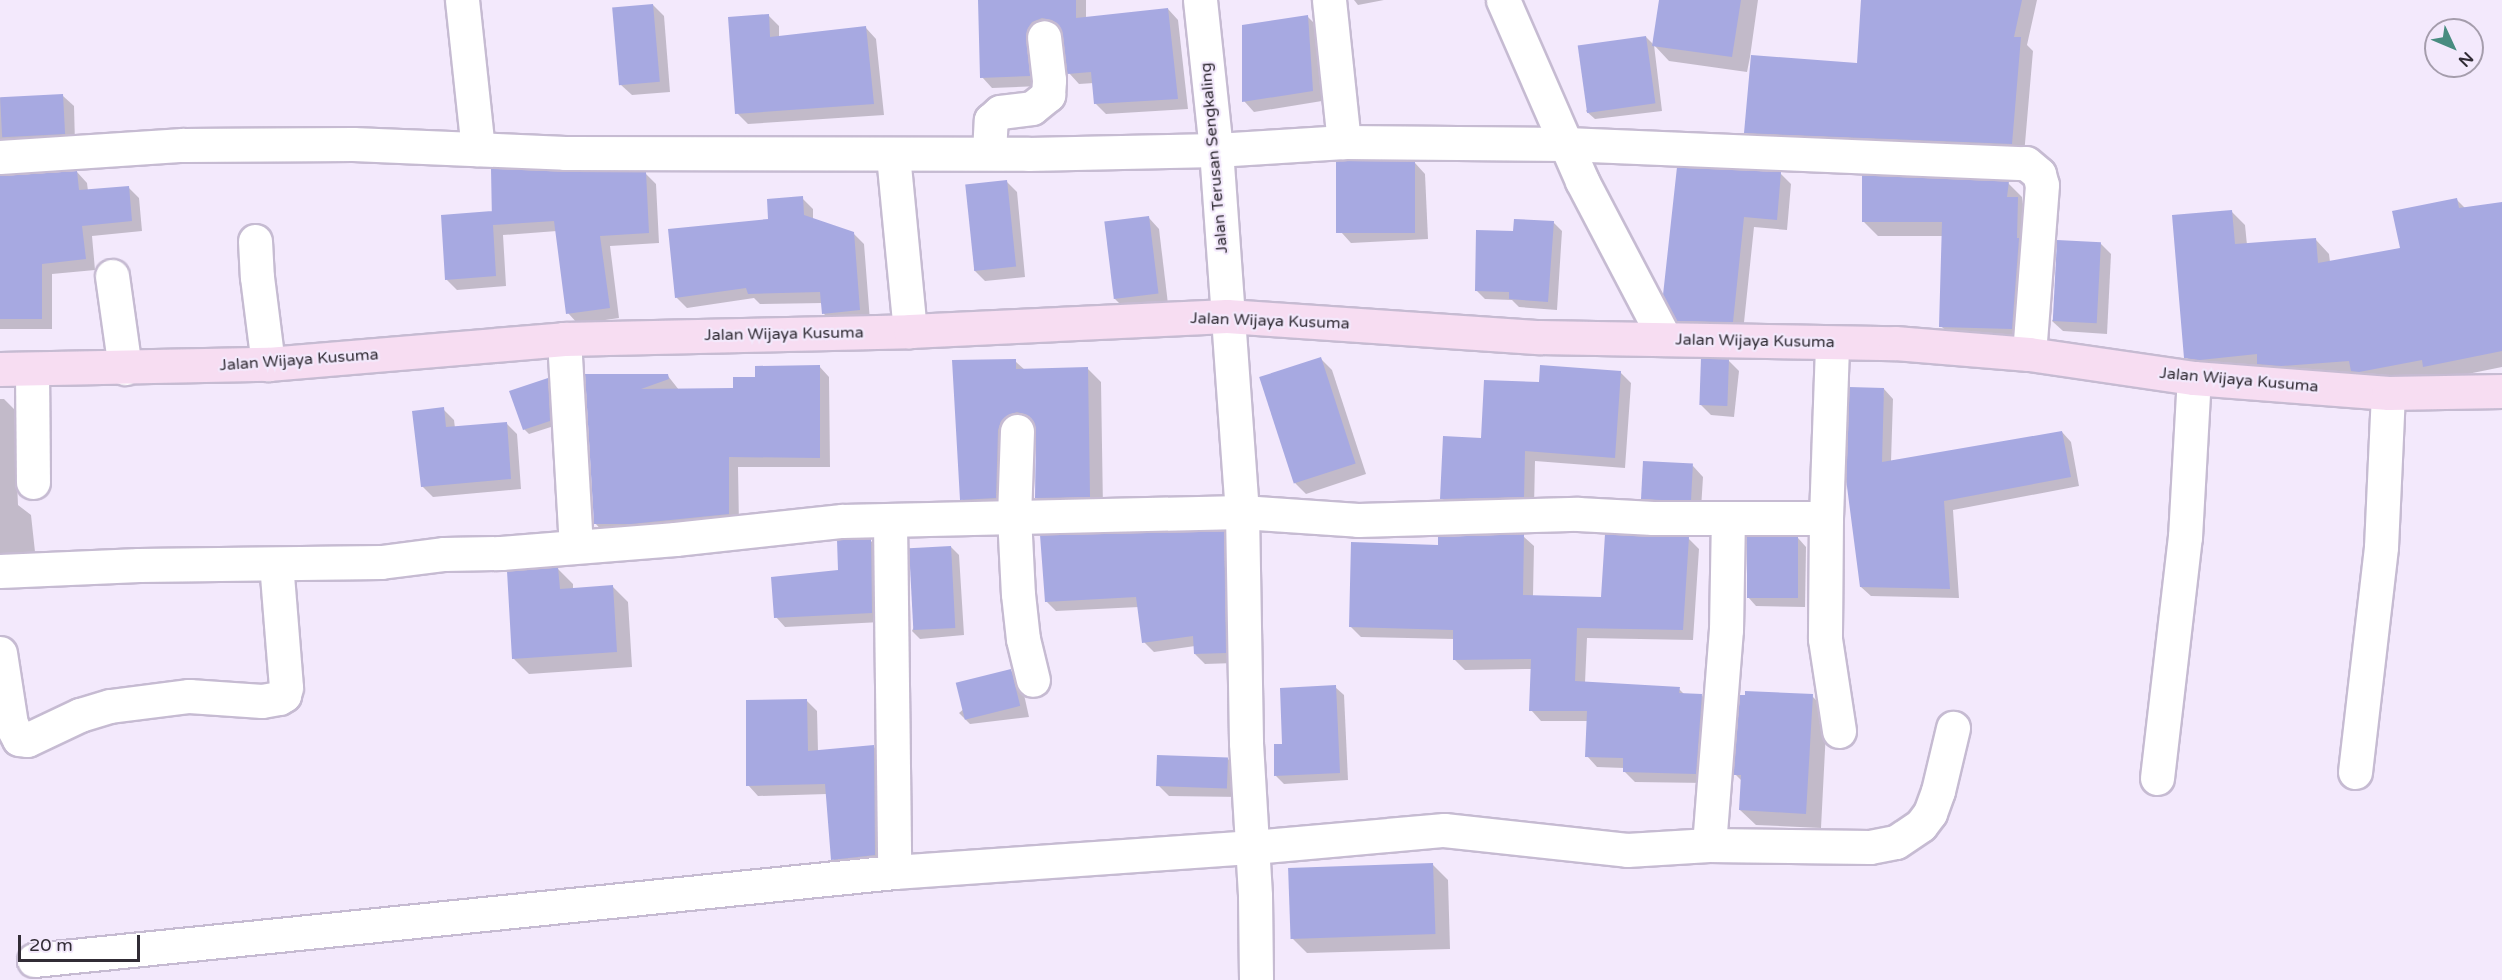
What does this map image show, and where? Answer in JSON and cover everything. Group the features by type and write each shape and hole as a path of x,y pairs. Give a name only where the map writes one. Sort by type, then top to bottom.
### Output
{"main road":[{"name":"Jalan Wijaya Kusuma","path":"16,370 268,364 564,339 910,331 1227,316 1539,337 1895,343 2029,354 2194,378 2388,393 2502,391"}],"street":[{"path":"462,0 478,148"},
{"name":"Jalan Terusan Sengkaling","path":"1200,0 1216,150 1242,512 1246,743 1253,847 1256,980"},
{"path":"1329,0 1344,142"},
{"path":"1503,0 1582,182 1665,339"},
{"path":"989,153 991,120 1000,112 1032,108 1048,95 1049,80 1044,37"},
{"path":"0,157 183,145 353,144 566,153 893,155 1216,150 1344,142 1566,144 2026,163 2039,174 2042,185 2029,354"},
{"path":"893,155 910,331"},
{"path":"255,241 268,364"},
{"path":"112,276 125,368"},
{"path":"564,339 576,546"},
{"path":"1832,343 1826,518 1825,639 1839,731"},
{"path":"16,370 33,482"},
{"path":"2157,778 2185,537 2194,378"},
{"path":"2355,772 2381,547 2388,393"},
{"path":"1017,431 1014,516 1023,639 1033,680"},
{"path":"0,571 139,565 381,562 444,554 501,554 675,539 843,521 1014,516 1242,512 1358,520 1578,514 1728,519 1826,518"},
{"path":"1709,845 1726,630 1728,519"},
{"path":"890,521 894,872"},
{"path":"0,653 10,723 19,740 27,740 80,715 119,704 189,696 262,701 279,698 284,694 286,687 276,564"},
{"path":"34,960 894,872 1253,847 1444,830 1627,850 1709,845 1870,847 1896,842 1922,825 1930,813 1938,791 1953,728"}],"building":[{"path":"978,0 1076,0 1076,18 1168,8 1178,99 1094,104 1091,72 1067,74 1059,26 1052,20 1042,18 1032,22 1027,30 1030,76 980,78"},
{"path":"1659,0 1741,0 1732,57 1652,46"},
{"path":"1861,0 2022,0 2014,37 2021,37 2012,144 1744,133 1751,55 1857,63"},
{"path":"653,4 660,82 619,85 612,8"},
{"path":"769,14 770,37 866,26 874,104 735,114 728,17"},
{"path":"1308,15 1313,91 1242,102 1242,25"},
{"path":"1646,36 1655,103 1587,113 1578,46"},
{"path":"63,94 65,134 2,137 0,97"},
{"path":"1336,161 1415,161 1415,233 1336,233"},
{"path":"1677,167 1781,172 1777,220 1744,217 1733,322 1676,321 1663,295"},
{"path":"491,169 646,172 649,233 600,236 610,308 566,314 554,221 493,225 496,276 445,280 441,215 492,211"},
{"path":"77,171 79,190 129,186 132,221 82,226 86,259 42,264 42,319 0,319 0,176"},
{"path":"1862,175 2009,181 2007,197 2018,197 2017,238 2019,238 2012,329 1939,327 1942,222 1862,222"},
{"path":"1007,180 1016,267 974,271 965,184"},
{"path":"803,196 804,215 854,232 860,310 822,314 820,292 748,294 746,288 675,298 668,229 768,219 767,199"},
{"path":"2457,198 2459,208 2502,202 2502,351 2423,367 2422,360 2359,372 2351,371 2349,361 2281,366 2257,364 2257,354 2200,360 2184,358 2172,215 2232,210 2235,244 2316,238 2318,263 2400,248 2392,211"},
{"path":"1149,216 1159,293 1114,299 1104,221"},
{"path":"1514,219 1554,221 1548,302 1509,299 1509,292 1475,291 1476,230 1513,231"},
{"path":"2057,240 2101,242 2097,323 2053,321"},
{"path":"1321,357 1356,464 1294,484 1259,377"},
{"path":"1701,358 1729,359 1727,406 1699,405"},
{"path":"1016,359 1016,369 1088,367 1090,497 1035,498 1036,431 1034,423 1027,415 1017,412 1001,421 998,430 996,498 960,500 952,360"},
{"path":"820,365 820,458 729,457 729,514 631,524 594,524 585,374 668,374 669,379 641,389 733,388 733,377 755,377 755,366"},
{"path":"1540,365 1621,371 1615,458 1525,451 1524,497 1440,499 1443,436 1481,438 1484,380 1539,382"},
{"path":"548,378 550,421 523,430 509,391"},
{"path":"1849,387 1884,388 1882,462 2062,431 2071,477 1944,501 1950,589 1860,587 1846,479"},
{"path":"444,407 446,427 507,422 511,479 421,487 412,411"},
{"path":"1643,461 1693,464 1691,502 1641,499"},
{"path":"1224,531 1226,653 1194,654 1193,636 1142,643 1136,597 1045,602 1040,535"},
{"path":"1524,534 1523,595 1601,597 1605,534 1689,537 1683,630 1577,628 1575,681 1680,687 1679,693 1702,694 1696,774 1623,772 1623,758 1585,757 1587,711 1529,711 1531,659 1453,660 1453,630 1349,627 1351,542 1438,545 1438,537"},
{"path":"1747,537 1798,537 1798,598 1747,598"},
{"path":"871,539 872,613 774,618 771,577 838,570 837,540"},
{"path":"951,546 955,628 913,630 909,548"},
{"path":"558,567 560,589 613,585 617,652 512,659 507,571"},
{"path":"1011,669 1020,706 965,720 956,683"},
{"path":"1336,685 1340,773 1274,776 1274,744 1282,744 1280,688"},
{"path":"1745,691 1813,694 1806,814 1739,810 1741,775 1733,775 1740,695 1745,695"},
{"path":"807,699 808,751 874,745 875,855 831,860 825,784 746,786 746,700"},
{"path":"1157,755 1228,757 1227,788 1156,786"},
{"path":"1433,863 1435,934 1291,939 1288,868"}]}
